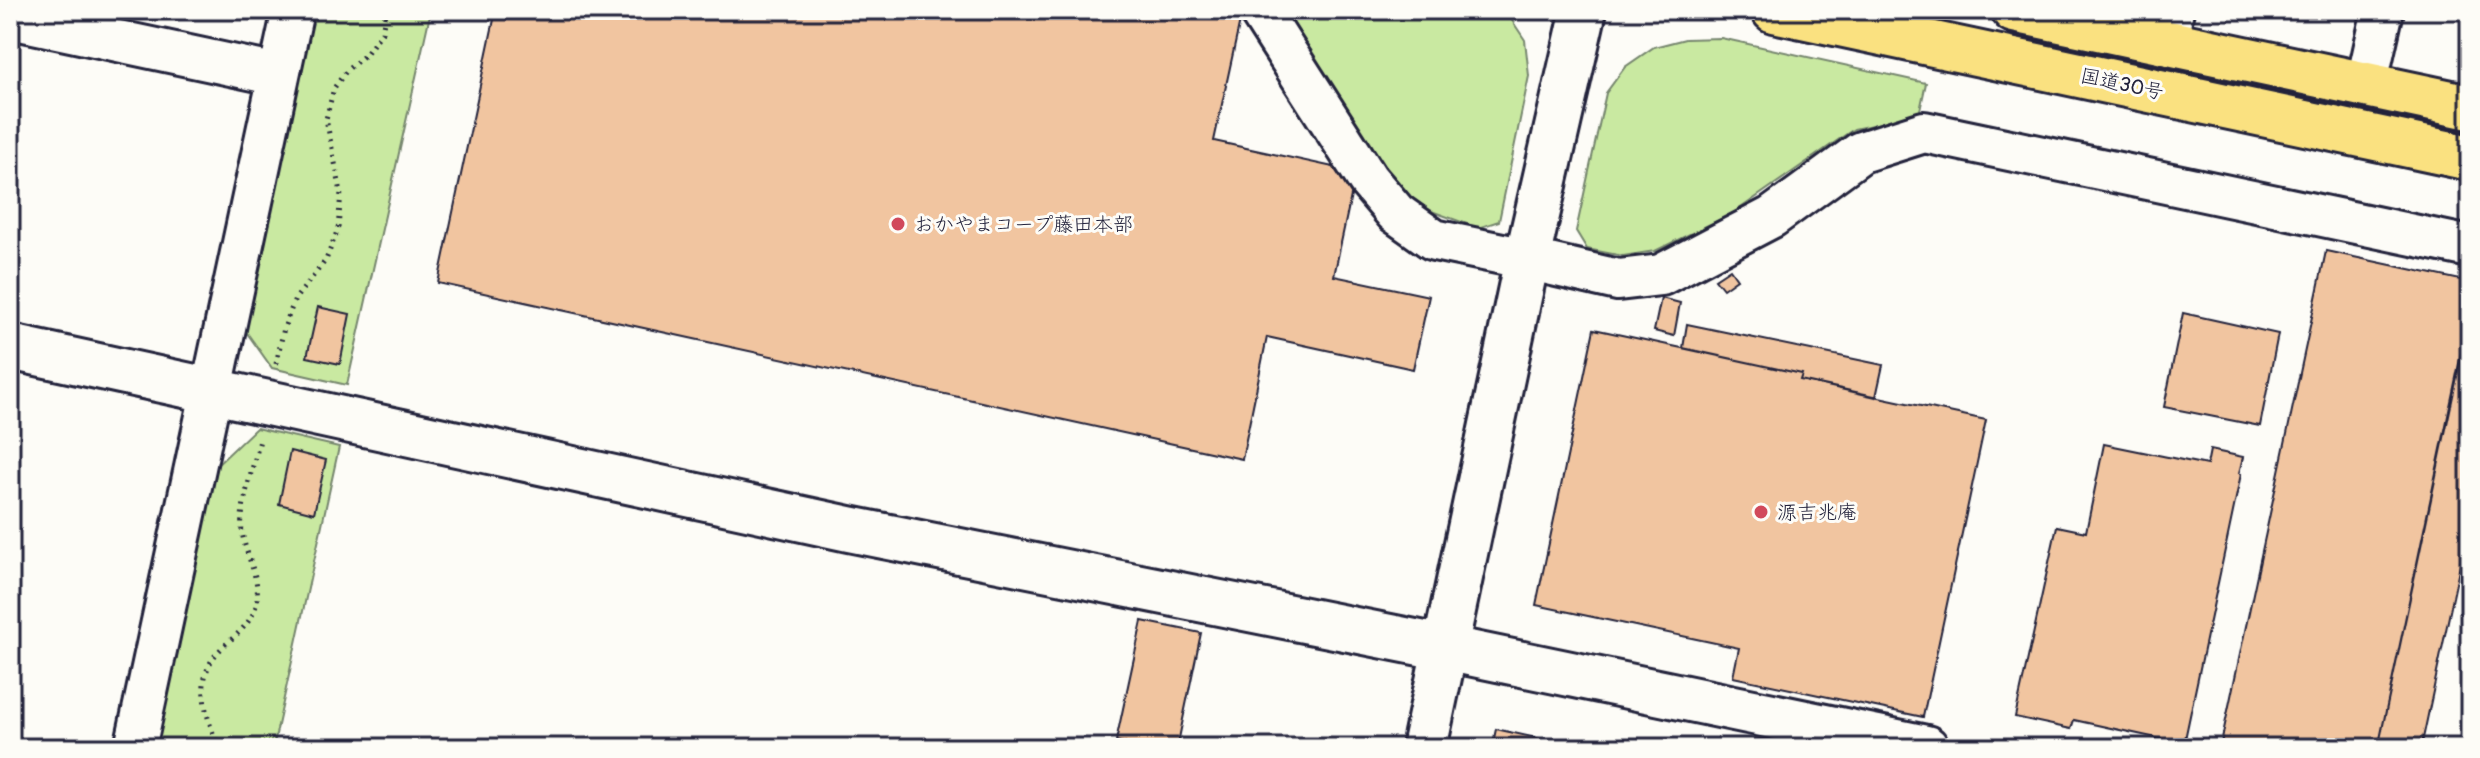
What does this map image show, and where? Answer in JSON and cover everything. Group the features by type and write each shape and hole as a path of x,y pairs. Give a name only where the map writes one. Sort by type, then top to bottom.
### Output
{"highway":[{"name":"国道30号","path":"1774,10 2470,158"},
{"path":"2014,10 2170,27 2366,86 2470,107"}],"street":[{"path":"135,748 293,10"},
{"path":"1259,10 1368,180 1396,213 1434,240 1618,280 1661,275 1772,217 1861,152 1924,132 2470,247"},
{"path":"1424,748 1527,259 1584,10"},
{"path":"2366,86 2383,10"},
{"path":"10,18 278,75"},
{"path":"10,347 849,529 1926,748"}],"path":[{"path":"219,748 204,711 204,685 210,661 241,632 255,608 257,583 242,529 284,328 295,299 326,260 338,229 341,192 326,119 334,88 382,32 386,10"}],"green space":[{"path":"308,10 431,10 347,385 272,368 240,323"},
{"path":"1278,10 1505,10 1525,40 1529,76 1499,221 1478,228 1434,212 1410,198 1389,173"},
{"path":"1721,38 1926,83 1919,115 1854,129 1735,212 1655,251 1623,256 1587,249 1576,231 1606,93 1625,67 1654,47 1685,39"},
{"path":"256,428 339,447 273,748 155,748 215,467"}],"building":[{"path":"81,10 118,10 117,18"},
{"name":"おかやまコープ藤田本部","path":"496,10 1190,10 1240,21 1214,141 1356,172 1334,276 1429,296 1413,369 1267,337 1242,459 438,283"},
{"path":"2326,251 2470,282 2470,345 2464,344 2379,744 2399,748 2220,748"},
{"path":"1730,269 1737,279 1723,289 1715,279"},
{"path":"1661,298 1680,303 1674,336 1654,331"},
{"path":"318,307 350,314 340,364 307,357"},
{"path":"2183,313 2278,334 2260,426 2164,407"},
{"path":"1687,324 1883,365 1876,397 1800,380 1802,374 1683,348"},
{"name":"源吉兆庵","path":"1594,329 1802,374 1800,380 1986,420 1923,717 1733,677 1739,648 1536,605"},
{"path":"2461,354 2470,356 2470,517 2421,748 2399,748 2379,744"},
{"path":"2104,444 2207,465 2210,450 2243,457 2184,744 2074,720 2071,729 2015,717 2057,526 2086,532"},
{"path":"290,451 326,460 314,513 279,504"},
{"path":"1142,621 1201,633 1177,748 1149,748 1116,741"},
{"path":"1496,729 1581,748 1492,748"}],"place":[{"name":"おかやまコープ藤田本部","path":"898,224"},
{"name":"源吉兆庵","path":"1761,512"}]}
